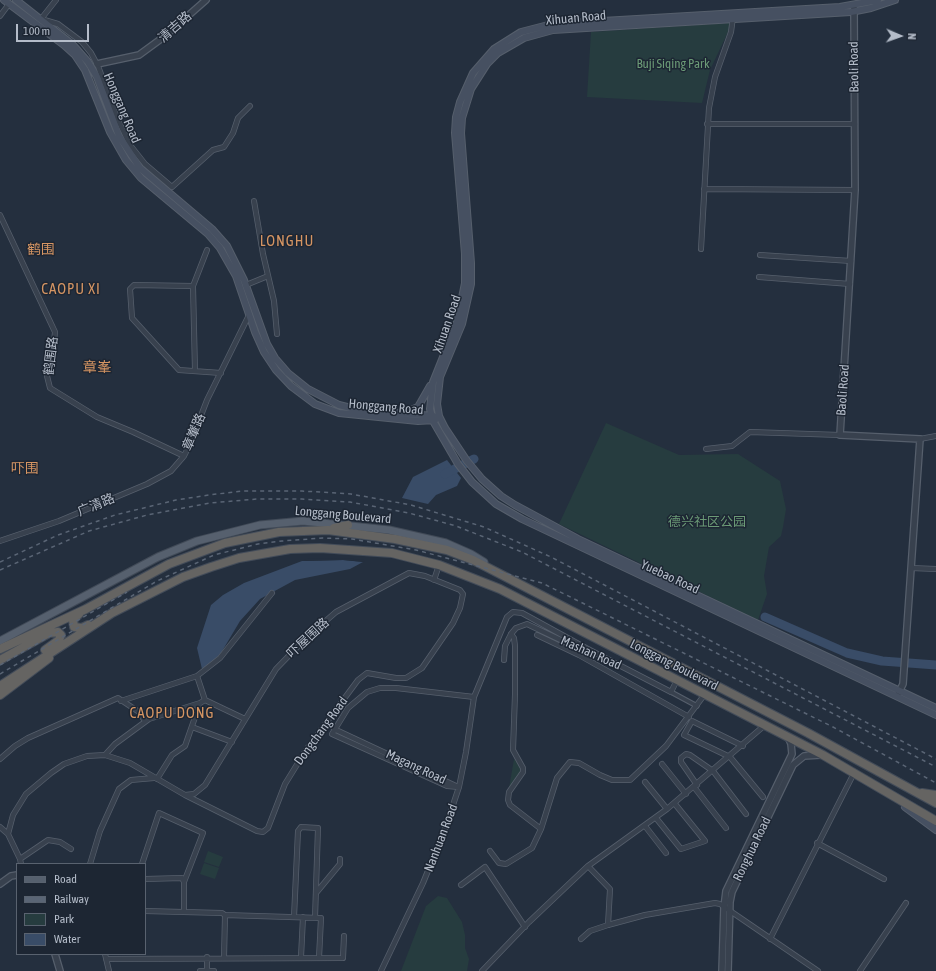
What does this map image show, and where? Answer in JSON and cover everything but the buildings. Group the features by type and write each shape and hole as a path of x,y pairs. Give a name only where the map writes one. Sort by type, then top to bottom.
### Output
{"highway":[{"path":"328,530 348,525"},
{"name":"Longgang Boulevard","path":"50,626 86,609 182,557 211,547 272,534 328,530 410,542 447,550 502,574 808,732 919,792 936,803"},
{"name":"Longgang Boulevard","path":"101,619 155,590 211,566 259,554 290,549 320,548 392,553 439,565 500,589 823,755 936,821"},
{"path":"86,609 73,620 74,627 82,628 101,619"},
{"path":"0,686 101,619"},
{"path":"0,650 50,626"},
{"path":"0,656 50,626"},
{"path":"0,660 56,631 60,633 61,638 58,641 0,681"},
{"path":"0,695 44,662 66,643"},
{"path":"919,792 936,795"}],"main road":[{"name":"Honggang Road","path":"16,0 73,45 88,62 97,77 116,129 136,162 153,180 219,237 233,256 246,285 267,344 281,365 302,384 322,397 339,405 432,418"},
{"name":"Xihuan Road","path":"854,8 878,0"},
{"name":"Xihuan Road","path":"439,416 437,397 438,384 462,324 471,284 471,258 461,133 465,103 471,89 483,70 498,53 510,45 538,33 553,30 733,16 871,8 895,0"},
{"name":"Honggang Road","path":"7,2 64,45 78,59 88,75 110,132 122,154 141,178 216,243 233,270 261,345 272,364 291,386 315,404 330,411 347,415 432,418 439,416"},
{"name":"Xihuan Road","path":"432,418 430,395 434,376 457,322 465,283 465,259 455,133 456,117 466,87 483,60 507,40 521,32 552,24 733,16"},
{"path":"403,413 412,411 418,407 434,376"},
{"name":"Yuebao Road","path":"439,416 472,468 482,480 501,496 578,539 936,708"},
{"name":"Yuebao Road","path":"432,418 451,454 466,474 492,501 522,519 936,715"},
{"name":"Longgang Boulevard","path":"0,641 27,628 132,570 197,541 243,528 284,522 303,521 389,530 446,543 471,554 502,574"},
{"path":"878,786 936,830"}],"street":[{"path":"56,0 41,19 54,22 76,37 91,53 97,64 118,120 130,145 146,164 172,187 213,150 224,147 233,133 238,118 250,106"},
{"name":"清吉路","path":"97,64 139,55 151,47 206,0"},
{"path":"0,16 7,2"},
{"name":"Baoli Road","path":"854,8 855,190 840,435 920,439"},
{"path":"701,249 707,124 715,77 731,32 733,16"},
{"path":"707,124 855,124"},
{"path":"704,189 855,190"},
{"path":"254,201 274,301 277,334"},
{"name":"鹤围路","path":"0,215 55,332 47,376 50,388"},
{"path":"195,371 194,286 207,250"},
{"path":"760,255 851,261"},
{"path":"246,285 268,276"},
{"path":"759,277 850,284"},
{"path":"194,286 134,285 130,289 132,318 179,370 221,373"},
{"name":"章輋路","path":"50,388 97,417 184,456 249,315"},
{"path":"706,449 732,446 750,432 840,435"},
{"path":"897,697 903,684 920,439 936,436"},
{"name":"广清路","path":"0,541 58,521 157,480 171,471 184,456"},
{"path":"434,580 439,565"},
{"path":"911,568 936,569"},
{"name":"吓屋围路","path":"185,795 194,794 205,785 276,669 310,634 336,612 404,574 414,573 460,590 463,594 460,608"},
{"path":"121,701 197,676 220,658 272,593"},
{"name":"Dongchang Road","path":"185,795 256,831 263,832 268,828 285,784 306,750 358,680 367,673 396,678 406,678 414,674 430,658 460,608"},
{"name":"Nanhuan Road","path":"381,971 437,851 459,787 474,697 494,646 510,613 522,613 586,648"},
{"name":"Mashan Road","path":"511,634 516,628 527,624 566,643 586,648 697,706"},
{"path":"504,660 505,646 511,634"},
{"path":"511,634 514,638 515,694 512,750 523,768 523,772 509,792 508,800 510,805 541,829"},
{"path":"537,635 579,655 689,717"},
{"path":"197,676 205,700 245,719"},
{"path":"671,692 678,680"},
{"path":"334,728 348,708 358,698 367,692 380,688 408,689 474,697"},
{"path":"490,850 499,863 506,864 532,848 541,829 557,778 570,762 579,763 612,780 630,780 666,746 705,694"},
{"path":"0,759 28,738 118,698 139,712 145,721"},
{"path":"105,755 115,744 145,721 205,700"},
{"path":"156,778 172,755 185,746 200,703"},
{"path":"743,746 692,721 684,735 730,757 763,797"},
{"path":"482,971 588,866 675,804 743,746 765,725"},
{"path":"192,727 232,742"},
{"name":"Magang Road","path":"334,728 459,787 447,786 332,734 334,728"},
{"name":"Ronghua Road","path":"722,971 724,907 728,886 792,754 791,744 788,737"},
{"path":"726,828 695,786 681,762 681,758 686,754 690,755 713,771 746,814"},
{"path":"8,834 13,815 19,803 36,784 51,773 76,759 105,755 130,763 185,795"},
{"name":"Ronghua Road","path":"728,971 732,892 793,765 804,756 823,755"},
{"path":"662,764 686,794"},
{"path":"770,939 817,843 854,773"},
{"path":"90,863 100,831 120,790 131,780 156,778"},
{"path":"646,782 667,809"},
{"path":"656,818 681,849 705,841 675,804"},
{"path":"142,863 159,814 203,833 184,882 184,912"},
{"path":"645,826 666,853"},
{"path":"0,827 8,834 21,861 48,840 60,842 71,849"},
{"path":"294,917 298,831 301,827 318,828 315,918"},
{"path":"817,843 884,879"},
{"path":"316,893 340,864 340,859"},
{"path":"588,866 610,889 608,925"},
{"path":"461,885 485,867 525,927"},
{"path":"0,884 11,876 16,875"},
{"path":"146,879 182,878 184,882"},
{"path":"581,939 590,931 644,915 715,903 724,907 818,971"},
{"path":"860,971 906,903"},
{"path":"146,910 222,913 225,915 320,918 320,958"},
{"path":"224,958 225,915"},
{"path":"302,957 303,917"},
{"path":"106,960 207,957 343,958 344,936"},
{"path":"55,955 60,971"},
{"path":"104,955 109,971"},
{"path":"206,971 207,957"},
{"path":"200,971 214,971"}],"green space":[{"name":"Buji Siqing Park","path":"729,23 729,30 710,70 702,103 587,97 591,32"},
{"name":"德兴社区公园","path":"606,423 679,455 738,454 780,481 786,509 781,536 769,547 764,576 767,594 758,620 559,524"},
{"path":"514,759 523,767 509,788"},
{"path":"208,851 223,857 219,867 204,862"},
{"path":"204,863 219,868 215,879 200,874"},
{"path":"438,896 447,898 462,922 465,935 465,948 469,959 467,971 401,971 426,906"}],"water":[{"path":"447,460 461,478 457,486 436,495 428,504 402,498 413,477"},
{"path":"343,560 363,562 350,569 295,580 260,599 240,621 221,653 210,664 202,669 197,648 211,605 223,595 244,583 302,561"}],"pier":[{"path":"343,558 364,560 365,562 343,560 302,561 306,559"}],"waterway":[{"path":"445,474 474,459"},
{"path":"765,617 847,653 882,661 936,665"}],"railway":[{"path":"0,562 58,535 115,515 176,500 209,495 242,491 302,491 351,494 411,505 484,527 551,557 936,759"},
{"path":"0,570 89,531 147,515 210,503 257,499 302,499 350,502 409,513 456,526 522,552 936,767"},
{"path":"0,674 157,581 214,555 258,544 282,541 323,538 352,539 416,550 542,583 833,727 936,783"},
{"path":"0,665 127,592"}],"district":[{"name":"LONGHU","path":"287,241"},
{"name":"鹤围","path":"41,250"},
{"name":"CAOPU XI","path":"71,289"},
{"name":"章峯","path":"97,368"},
{"name":"吓围","path":"25,469"},
{"name":"CAOPU DONG","path":"172,713"}]}
